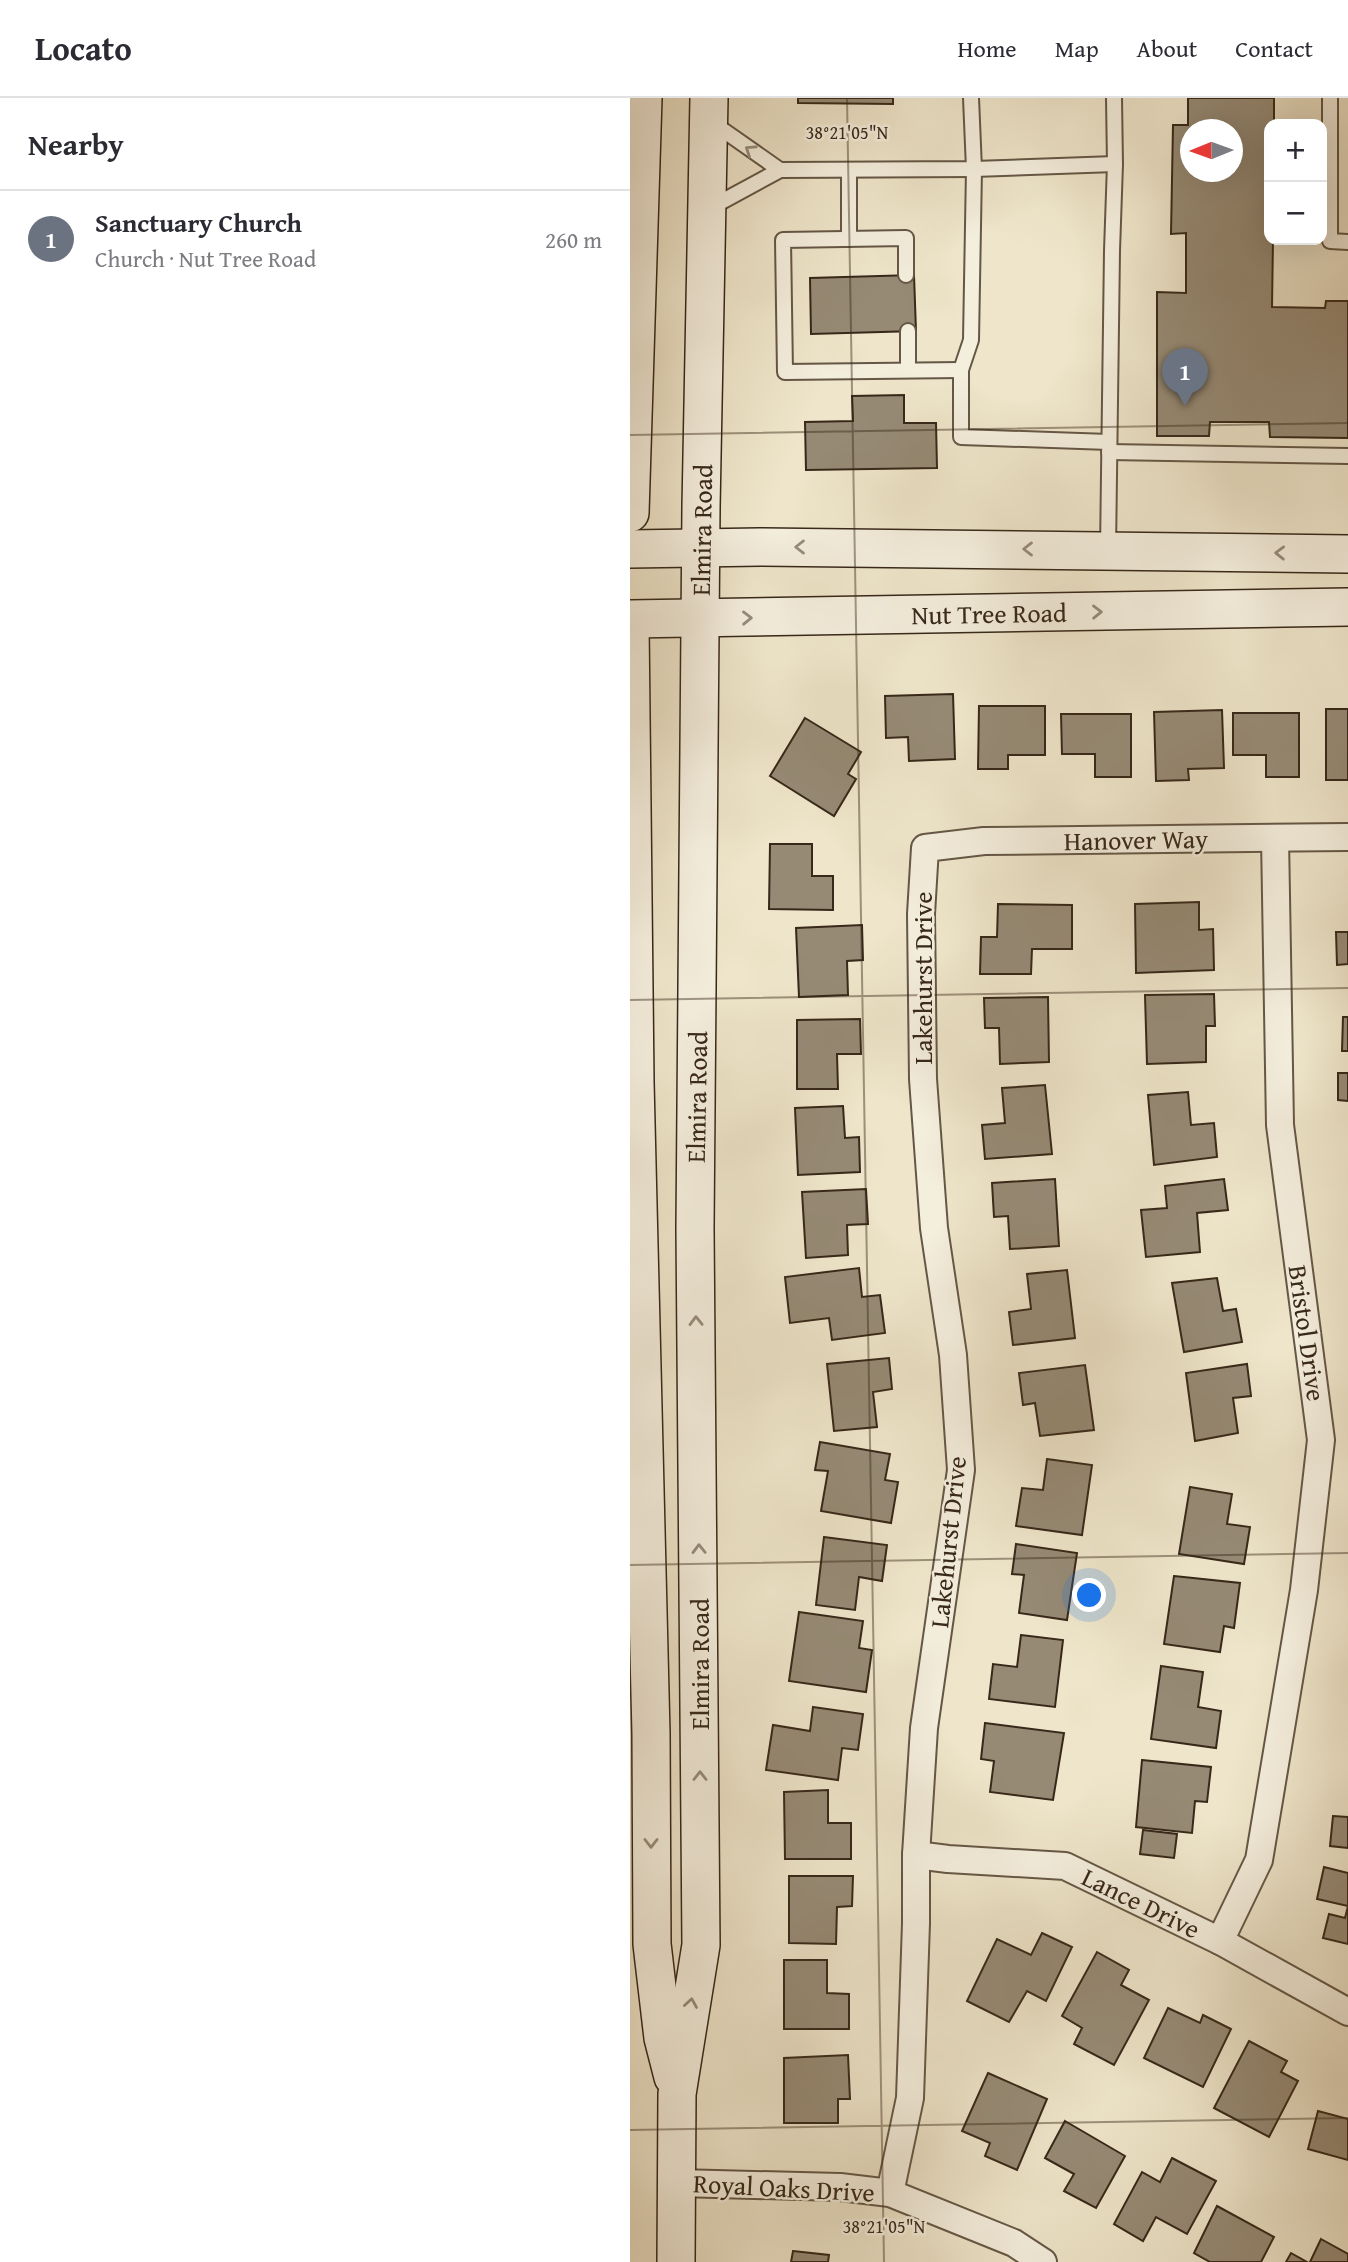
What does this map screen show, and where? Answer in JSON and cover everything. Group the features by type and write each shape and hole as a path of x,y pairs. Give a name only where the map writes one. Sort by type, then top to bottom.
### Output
{"main road":[{"path":"630,513 643,98"},
{"name":"Elmira Road","path":"676,2262 677,2094 701,1945 695,1229 701,548 709,209 704,105"},
{"path":"630,549 1108,550 1348,554"},
{"name":"Nut Tree Road","path":"630,622 1348,607"},
{"name":"Elmira Road","path":"630,622 635,1082 651,1734 652,1944 663,2038 677,2094"}],"street":[{"name":"Hanover Way","path":"925,848 984,841 1348,837"},
{"name":"Bristol Drive","path":"1220,1941 1259,1860 1304,1590 1321,1440 1280,1125 1275,838"},
{"name":"Lakehurst Drive","path":"890,2193 910,2098 916,1855 924,1728 961,1470 953,1355 934,1228 923,1079 921,914 925,848"},
{"name":"Lance Drive","path":"916,1855 1065,1866 1220,1941 1348,2012"},
{"name":"Royal Oaks Drive","path":"677,2183 840,2187 890,2193 1014,2243 1043,2262"}],"lane":[{"path":"971,98 974,169 971,340 961,370 961,437 1109,447 1348,456"},
{"path":"1108,550 1114,98"},
{"path":"1330,98 1330,242 1348,242"},
{"path":"704,105 780,170"},
{"path":"709,209 780,170 974,169 1115,164"},
{"path":"849,170 849,239"},
{"path":"906,275 906,238 783,240 785,372 961,370"},
{"path":"908,331 908,370"}],"building":[{"path":"798,98 893,98 893,104 798,103"},
{"path":"1188,98 1274,98 1274,119 1264,119 1264,245 1273,245 1272,307 1325,308 1326,301 1348,301 1348,438 1270,437 1269,422 1210,422 1209,436 1157,436 1157,292 1186,293 1186,233 1171,234 1173,125 1180,125 1180,182 1243,182 1243,119 1188,119"},
{"path":"914,275 916,331 811,334 810,278"},
{"path":"904,395 904,423 936,423 937,468 806,470 805,422 853,421 852,396"},
{"path":"953,694 955,759 909,761 908,737 886,738 885,696"},
{"path":"979,706 1045,706 1045,755 1008,755 1008,769 978,769"},
{"path":"1326,709 1348,709 1348,780 1326,780"},
{"path":"1222,710 1224,768 1188,769 1189,780 1156,781 1154,712"},
{"path":"1233,713 1299,713 1299,777 1266,777 1266,755 1233,755"},
{"path":"1061,714 1131,714 1131,777 1095,777 1095,754 1062,754"},
{"path":"805,718 861,752 848,774 856,779 834,816 770,776"},
{"path":"770,844 812,844 812,876 833,876 833,910 769,909"},
{"path":"1199,902 1199,930 1213,929 1214,970 1136,973 1135,904"},
{"path":"998,904 1072,905 1072,949 1032,949 1031,974 980,974 981,937 997,937"},
{"path":"862,925 863,960 847,961 848,995 799,997 796,928"},
{"path":"1336,932 1348,932 1348,964 1337,965"},
{"path":"1214,994 1215,1026 1206,1026 1206,1062 1147,1064 1145,995"},
{"path":"1048,997 1049,1062 1000,1064 999,1028 985,1028 984,998"},
{"path":"1343,1017 1348,1017 1348,1051 1342,1051"},
{"path":"860,1019 861,1054 837,1054 838,1089 797,1089 797,1020"},
{"path":"1338,1073 1348,1073 1348,1101 1338,1100"},
{"path":"1045,1085 1052,1154 985,1159 982,1125 1005,1123 1002,1088"},
{"path":"1188,1092 1191,1125 1214,1123 1217,1157 1154,1165 1148,1095"},
{"path":"843,1106 845,1138 859,1137 860,1172 798,1175 795,1108"},
{"path":"1055,1179 1059,1246 1010,1249 1008,1216 994,1217 992,1183"},
{"path":"1224,1179 1228,1210 1197,1213 1200,1252 1146,1257 1141,1210 1167,1208 1165,1186"},
{"path":"866,1189 868,1224 847,1225 848,1255 806,1258 802,1192"},
{"path":"859,1268 862,1297 880,1295 885,1333 832,1340 829,1318 790,1323 785,1277"},
{"path":"1067,1270 1075,1338 1013,1345 1009,1312 1031,1309 1027,1274"},
{"path":"1217,1278 1223,1311 1236,1309 1242,1342 1184,1352 1172,1283"},
{"path":"889,1358 892,1389 873,1392 877,1427 834,1431 827,1364"},
{"path":"1247,1364 1251,1396 1233,1398 1238,1433 1195,1441 1186,1373"},
{"path":"1085,1365 1094,1430 1040,1436 1035,1403 1023,1405 1019,1373"},
{"path":"820,1442 890,1454 885,1480 898,1482 891,1523 821,1511 828,1471 815,1470"},
{"path":"1047,1459 1092,1465 1082,1535 1016,1526 1022,1488 1043,1490"},
{"path":"1190,1487 1232,1494 1227,1524 1250,1527 1244,1564 1179,1554"},
{"path":"824,1537 887,1545 882,1581 859,1577 855,1610 816,1605"},
{"path":"1016,1544 1077,1553 1067,1620 1019,1613 1024,1575 1012,1574"},
{"path":"1174,1576 1240,1583 1234,1628 1224,1626 1220,1652 1164,1644"},
{"path":"799,1612 863,1621 859,1648 872,1650 866,1692 789,1681"},
{"path":"1021,1635 1063,1640 1055,1707 989,1699 993,1664 1017,1667"},
{"path":"1161,1666 1203,1672 1198,1707 1221,1711 1216,1748 1151,1739"},
{"path":"813,1707 863,1714 858,1750 842,1748 838,1780 766,1770 773,1725 810,1731"},
{"path":"985,1723 1064,1733 1053,1800 990,1792 994,1761 981,1759"},
{"path":"1142,1760 1211,1767 1207,1802 1195,1801 1192,1833 1136,1827"},
{"path":"828,1790 828,1823 851,1823 851,1859 785,1859 784,1792"},
{"path":"1333,1816 1348,1817 1348,1848 1330,1846"},
{"path":"1143,1830 1177,1834 1174,1858 1140,1854"},
{"path":"1324,1867 1348,1873 1348,1906 1317,1899"},
{"path":"789,1876 853,1876 852,1906 837,1907 836,1944 789,1943"},
{"path":"1348,1906 1348,1944 1323,1938 1329,1914 1345,1918"},
{"path":"1042,1933 1072,1947 1046,2001 1027,1991 1009,2022 967,2001 997,1939 1031,1955"},
{"path":"1097,1952 1129,1970 1121,1985 1149,2000 1114,2065 1074,2044 1082,2028 1062,2016"},
{"path":"784,1960 827,1960 827,1993 849,1994 849,2029 784,2029"},
{"path":"1168,2008 1200,2023 1203,2015 1231,2029 1203,2087 1144,2058"},
{"path":"1249,2041 1287,2061 1281,2072 1298,2081 1269,2137 1214,2108"},
{"path":"848,2055 850,2099 838,2099 838,2123 784,2123 784,2058"},
{"path":"988,2073 1047,2099 1017,2170 985,2156 990,2143 962,2131"},
{"path":"1318,2111 1348,2119 1348,2160 1308,2149"},
{"path":"1065,2121 1125,2156 1096,2208 1064,2191 1074,2174 1045,2158"},
{"path":"1172,2158 1216,2181 1187,2234 1156,2217 1143,2241 1114,2224 1142,2172 1160,2182"},
{"path":"1217,2206 1274,2237 1261,2262 1210,2262 1194,2253"},
{"path":"1321,2239 1348,2254 1348,2262 1310,2262"},
{"path":"793,2251 829,2255 828,2262 791,2262"},
{"path":"1291,2253 1307,2262 1286,2262"}],"place":[{"name":"Sanctuary Church","path":"1185,406"}]}
